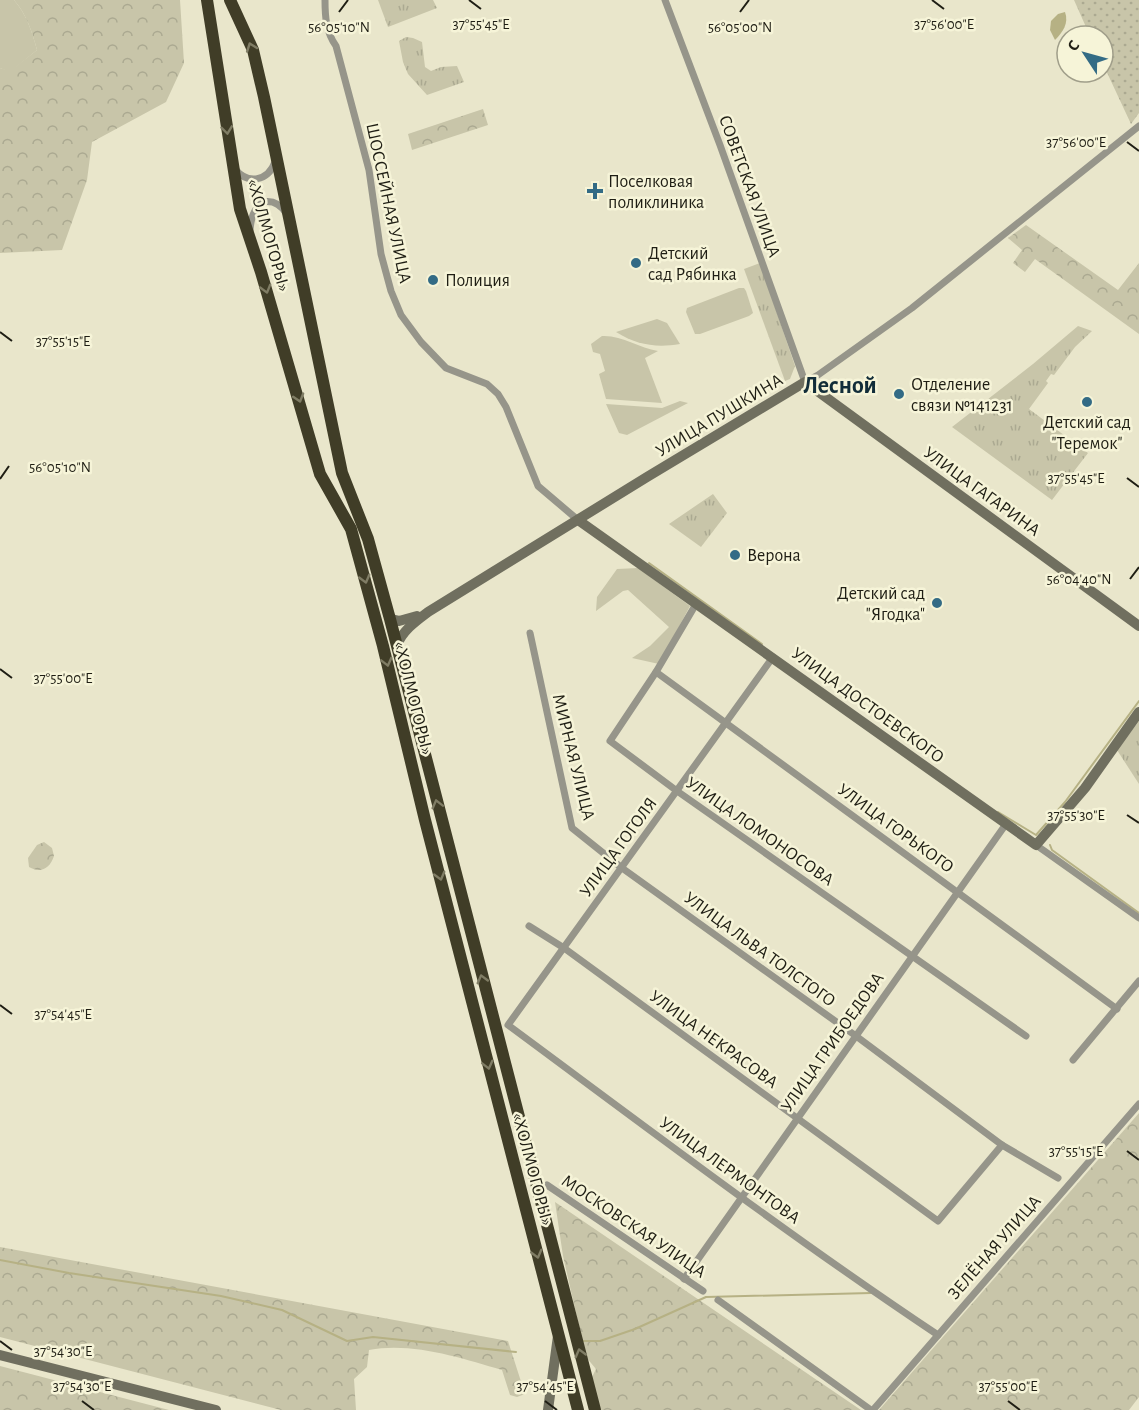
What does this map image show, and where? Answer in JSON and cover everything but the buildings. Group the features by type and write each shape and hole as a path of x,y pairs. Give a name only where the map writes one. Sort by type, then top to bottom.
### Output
{"highway":[{"name":"«ХОЛМОГОРЫ»","path":"207,0 240,209 306,421 320,474 351,529 358,550 578,1410"},
{"name":"«ХОЛМОГОРЫ»","path":"230,0 253,50 342,473 368,539 390,619 595,1410"}],"street":[{"name":"ШОССЕЙНАЯ УЛИЦА","path":"325,0 325,19 336,46 369,170 381,254 401,315 421,342 446,368 487,384 498,394 506,407 538,486 578,520"},
{"name":"СОВЕТСКАЯ УЛИЦА","path":"665,0 805,382"},
{"name":"УЛИЦА ПУШКИНА","path":"428,612 818,375 912,308 1139,126"},
{"path":"231,162 239,174 248,179 258,179 271,171 275,162 275,152"},
{"path":"250,237 252,215 263,202 278,204 291,224"},
{"name":"УЛИЦА ГАГАРИНА","path":"805,382 1139,626"},
{"name":"УЛИЦА ДОСТОЕВСКОГО","path":"578,520 1139,918"},
{"name":"УЛИЦА ЛОМОНОСОВА","path":"696,604 656,672 610,741 677,791 1026,1036"},
{"path":"390,619 399,621 410,619 428,612"},
{"path":"397,645 411,625 428,612"},
{"name":"МИРНАЯ УЛИЦА","path":"530,633 572,828 622,868"},
{"name":"УЛИЦА ГОГОЛЯ","path":"508,1025 773,657"},
{"name":"УЛИЦА ГОРЬКОГО","path":"656,672 1117,1009"},
{"path":"1036,845 1084,788 1139,712"},
{"name":"УЛИЦА ГРИБОЕДОВА","path":"684,1279 1006,824"},
{"name":"УЛИЦА ЛЬВА ТОЛСТОГО","path":"622,868 856,1036 1002,1145 1058,1178"},
{"name":"УЛИЦА НЕКРАСОВА","path":"530,926 564,948 938,1221 1002,1145"},
{"path":"1073,1060 1139,981"},
{"name":"УЛИЦА ЛЕРМОНТОВА","path":"508,1025 742,1198 873,1292 938,1335"},
{"name":"ЗЕЛЁНАЯ УЛИЦА","path":"872,1410 1139,1104"},
{"name":"МОСКОВСКАЯ УЛИЦА","path":"547,1185 704,1292"},
{"name":"МОСКОВСКАЯ УЛИЦА","path":"718,1300 872,1410"},
{"path":"548,1410 558,1335"},
{"path":"0,1355 216,1410"}],"green space":[{"path":"0,0 14,0 19,6 37,50 10,72 0,68"},
{"path":"14,0 180,0 184,63 166,102 92,142 87,180 62,250 0,253 0,68 10,71 37,50 26,18"},
{"path":"378,0 433,0 437,8 388,27"},
{"path":"1074,0 1139,0 1139,113 1131,124 1112,84 1115,84 1115,24 1085,24"},
{"path":"406,37 422,42 425,67 431,71 441,67 457,66 464,82 427,95 408,74 403,62 399,41"},
{"path":"483,109 488,125 412,150 408,134"},
{"path":"1026,225 1118,290 1139,263 1139,334 1035,259 1025,272 1013,263 1022,250 1008,238"},
{"path":"760,263 795,366 790,379 785,381 744,269"},
{"path":"744,288 746,291 753,313 695,334 686,312 687,308"},
{"path":"657,319 667,323 680,344 663,346 647,344 631,340 616,332"},
{"path":"1078,326 1092,331 1075,347 1054,375 1051,374 1046,381 1048,383 1029,409 1088,453 1052,500 952,427"},
{"path":"602,336 617,338 658,351 645,358 662,403 606,399 599,374 605,371 600,354 593,352 591,344"},
{"path":"680,401 688,403 627,435 619,433 606,404 662,408"},
{"path":"713,494 727,513 701,547 669,524"},
{"path":"638,568 690,606 659,664 632,658 650,646 669,627 628,590 623,591 596,611 597,597 617,569"},
{"path":"1139,721 1139,784 1117,750"},
{"path":"44,842 52,848 54,856 52,860 47,867 41,870 29,867 28,858 37,845"},
{"path":"1139,1113 1139,1397 1129,1410 879,1410"},
{"path":"555,1202 861,1410 599,1410 591,1379 596,1369 586,1357 563,1256"},
{"path":"0,1247 508,1341 525,1394 517,1397 510,1395 502,1370 436,1352 386,1348 369,1350 367,1367 354,1379 356,1410 281,1410 0,1337"},
{"path":"0,1366 169,1410 0,1410"}],"shaded area":[{"path":"1065,12 1066,20 1065,24 1055,24 1055,40 1050,30 1051,21 1058,14"}],"waterway":[{"path":"649,563 762,644"},
{"path":"998,812 1036,835 1065,802 1139,701"},
{"path":"1050,845 1052,850 1139,913"},
{"path":"0,1260 221,1296 282,1310 347,1341 373,1337 516,1352"},
{"path":"583,1341 600,1341 635,1329 706,1297 871,1293"}],"place":[{"name":"Поселковая поликлиника","path":"595,191"},
{"name":"Детский сад Рябинка","path":"636,263"},
{"name":"Полиция","path":"433,280"},
{"name":"Отделение связи №141231","path":"899,394"},
{"name":"Детский сад \"Теремок\"","path":"1087,402"},
{"name":"Верона","path":"735,555"},
{"name":"Детский сад \"Ягодка\"","path":"937,603"}],"district":[{"name":"Лесной","path":"840,385"}]}
